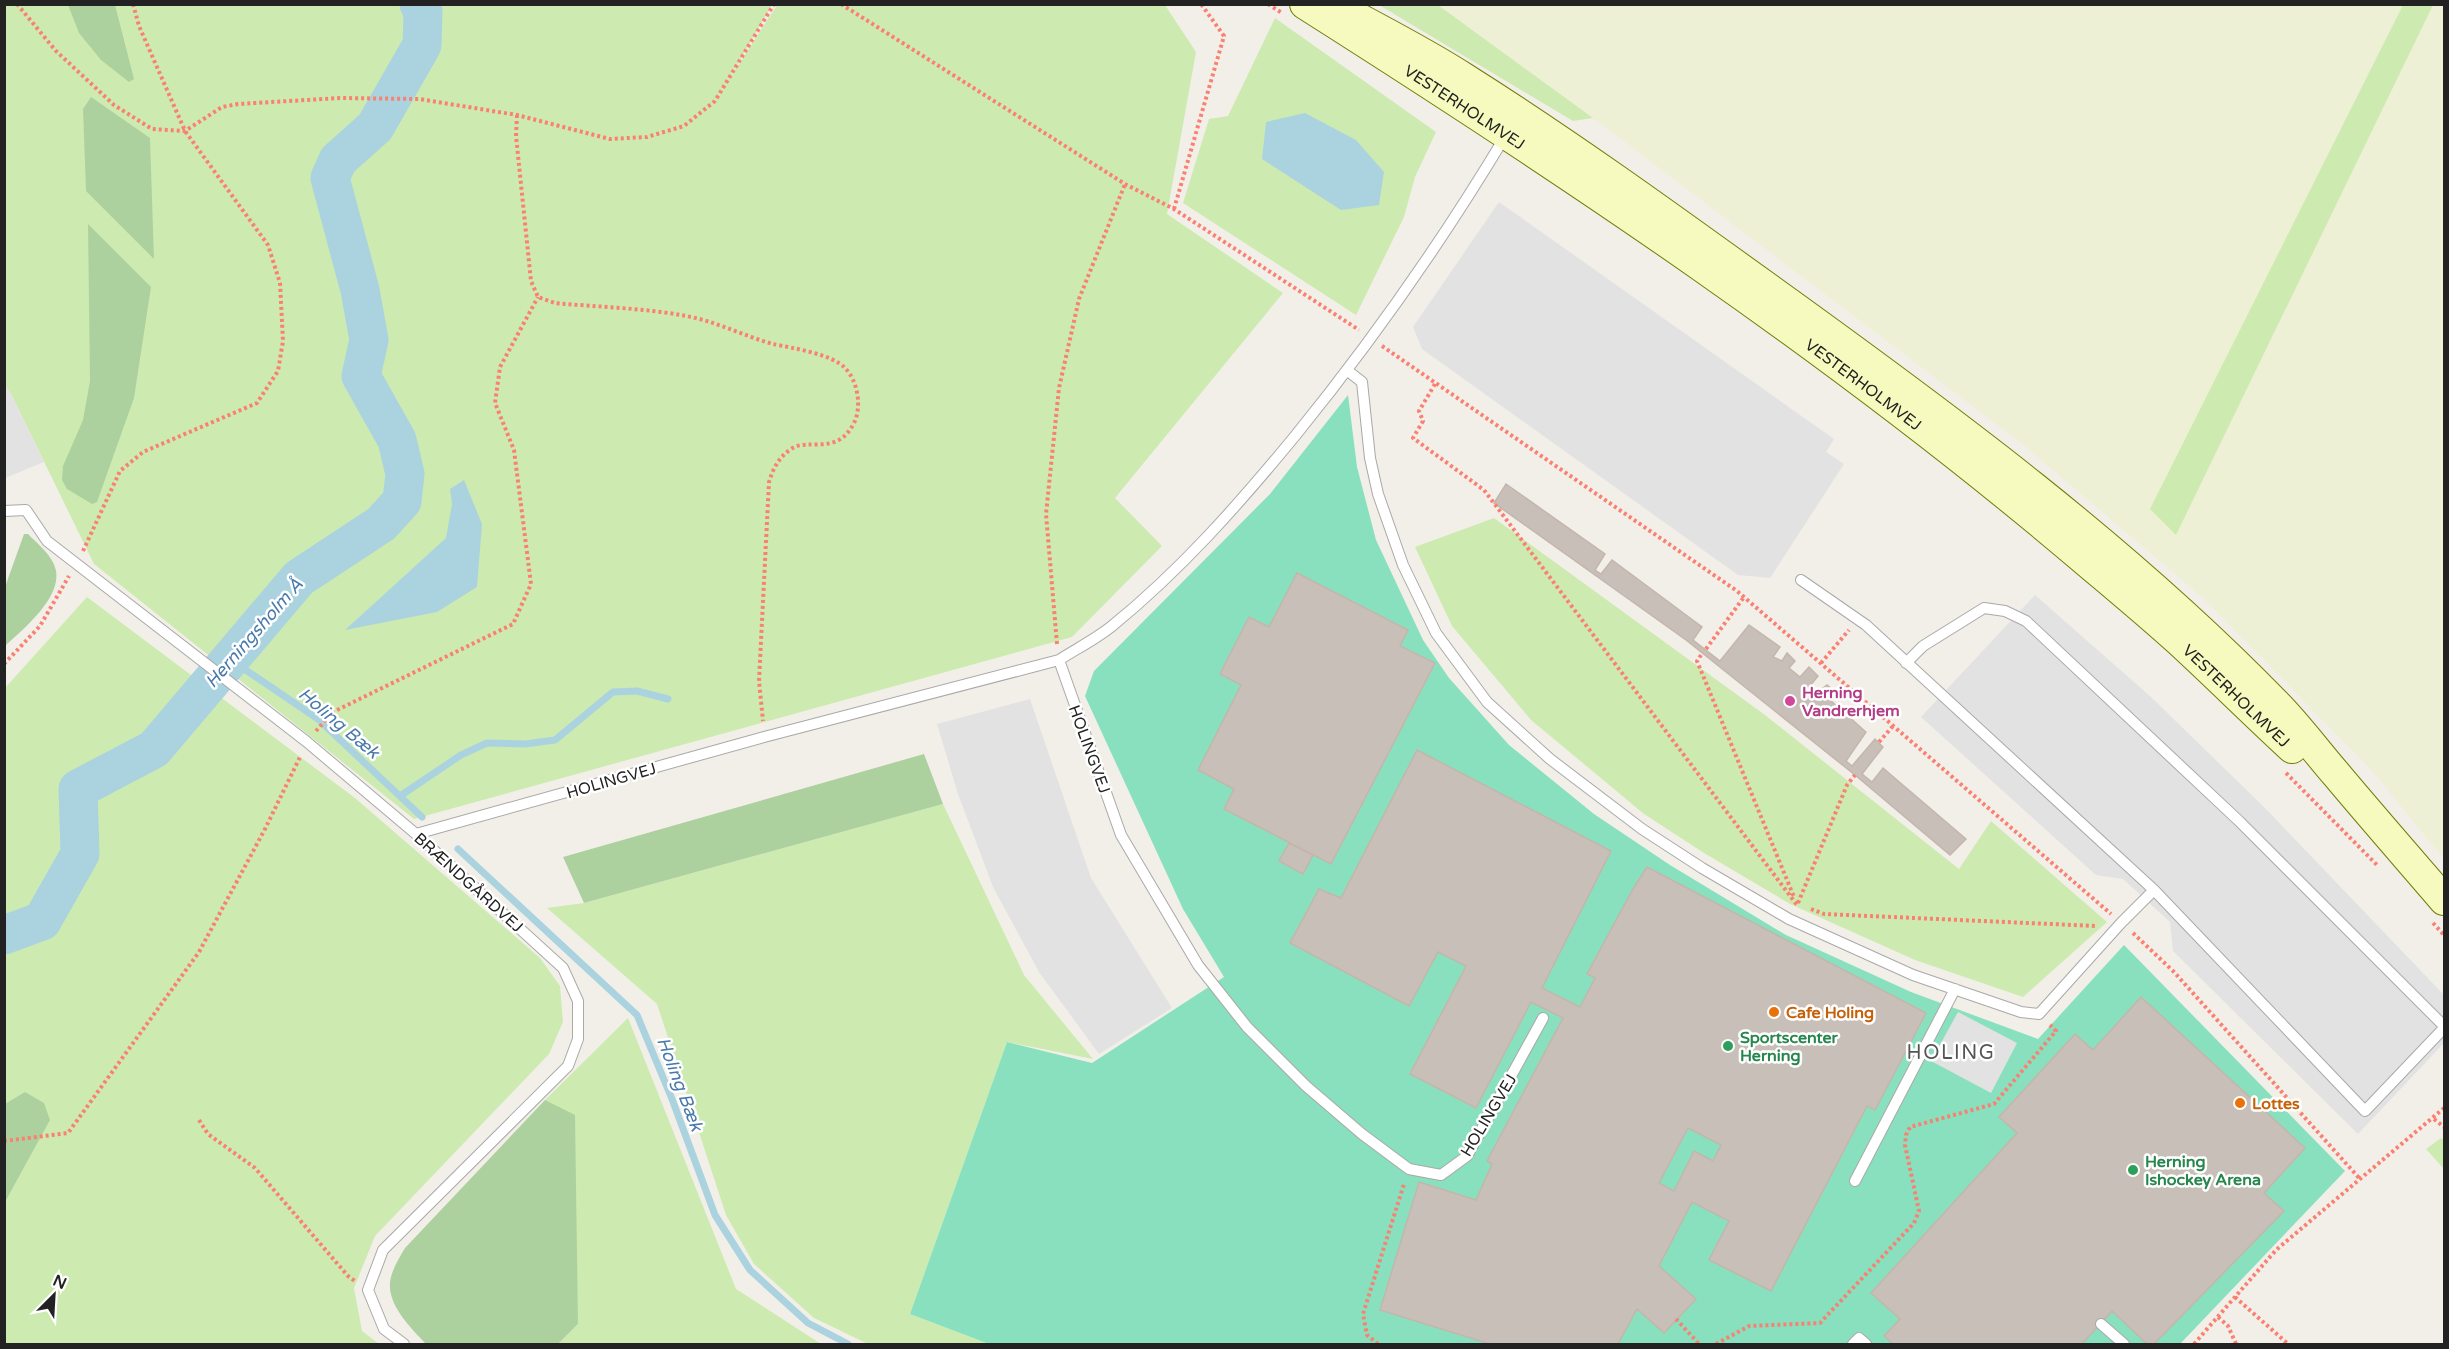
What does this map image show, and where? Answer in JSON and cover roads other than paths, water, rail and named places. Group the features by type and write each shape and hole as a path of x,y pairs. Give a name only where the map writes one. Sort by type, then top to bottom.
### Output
{"street":[{"name":"VESTERHOLMVEJ","path":"1332,4 1434,60 1513,124"},
{"name":"VESTERHOLMVEJ","path":"1297,11 1513,124 1679,224 1846,345 2029,484 2205,636 2269,697 2377,823 2437,909"}],"lane":[{"path":"1059,660 1111,627 1176,569 1247,495 1348,371 1431,254 1513,124"},
{"path":"1348,371 1362,382 1370,459 1378,494 1403,565 1436,633 1487,702 1550,759 1642,829 1702,868 1788,919 1913,975 2021,1012 2039,1014 2154,890"},
{"name":"BRÆNDGÅRDVEJ","path":"4,511 26,510 47,541 307,742 416,834 563,968 578,1001 578,1039 568,1066 383,1250 368,1290 384,1329 404,1344"},
{"path":"1801,580 1858,619 1906,663 2154,890 2365,1111 2445,1027 2239,821 2026,621 2006,611 1984,608 1923,646 1906,663"},
{"name":"HOLINGVEJ","path":"416,834 764,737 1059,660 1121,835 1198,965 1247,1027 1306,1086 1362,1134 1409,1169 1441,1175 1467,1156 1543,1018"},
{"path":"1854,1181 1955,989"},
{"path":"2100,1324 2124,1344"},
{"path":"1853,1344 1859,1338 1866,1344"}],"water":[{"path":"1305,113 1356,140 1384,172 1379,205 1341,210 1262,159 1266,122"},
{"path":"464,480 482,524 477,587 437,612 345,630 446,538 452,504 450,489"}],"waterway":[{"name":"Herningsholm Å","path":"4,935 42,921 80,854 78,789 154,749 299,578 381,524 402,501 405,474 397,440 361,376 369,340 360,290 330,178 338,160 375,127 422,45 423,11 419,4"},
{"name":"Holing Bæk","path":"231,660 318,719 422,817"},
{"path":"400,796 461,755 487,743 525,744 555,740 613,692 637,691 668,699"},
{"name":"Holing Bæk","path":"458,849 637,1015 672,1099 715,1215 750,1270 808,1323 848,1344"}],"place":[{"name":"Herning Vandrerhjem","path":"1790,701"},
{"name":"Cafe Holing","path":"1774,1012"},
{"name":"Sportscenter Herning","path":"1728,1046"},
{"name":"Lottes","path":"2240,1103"},
{"name":"Herning Ishockey Arena","path":"2133,1170"}],"district":[{"name":"HOLING","path":"1951,1052"}]}
